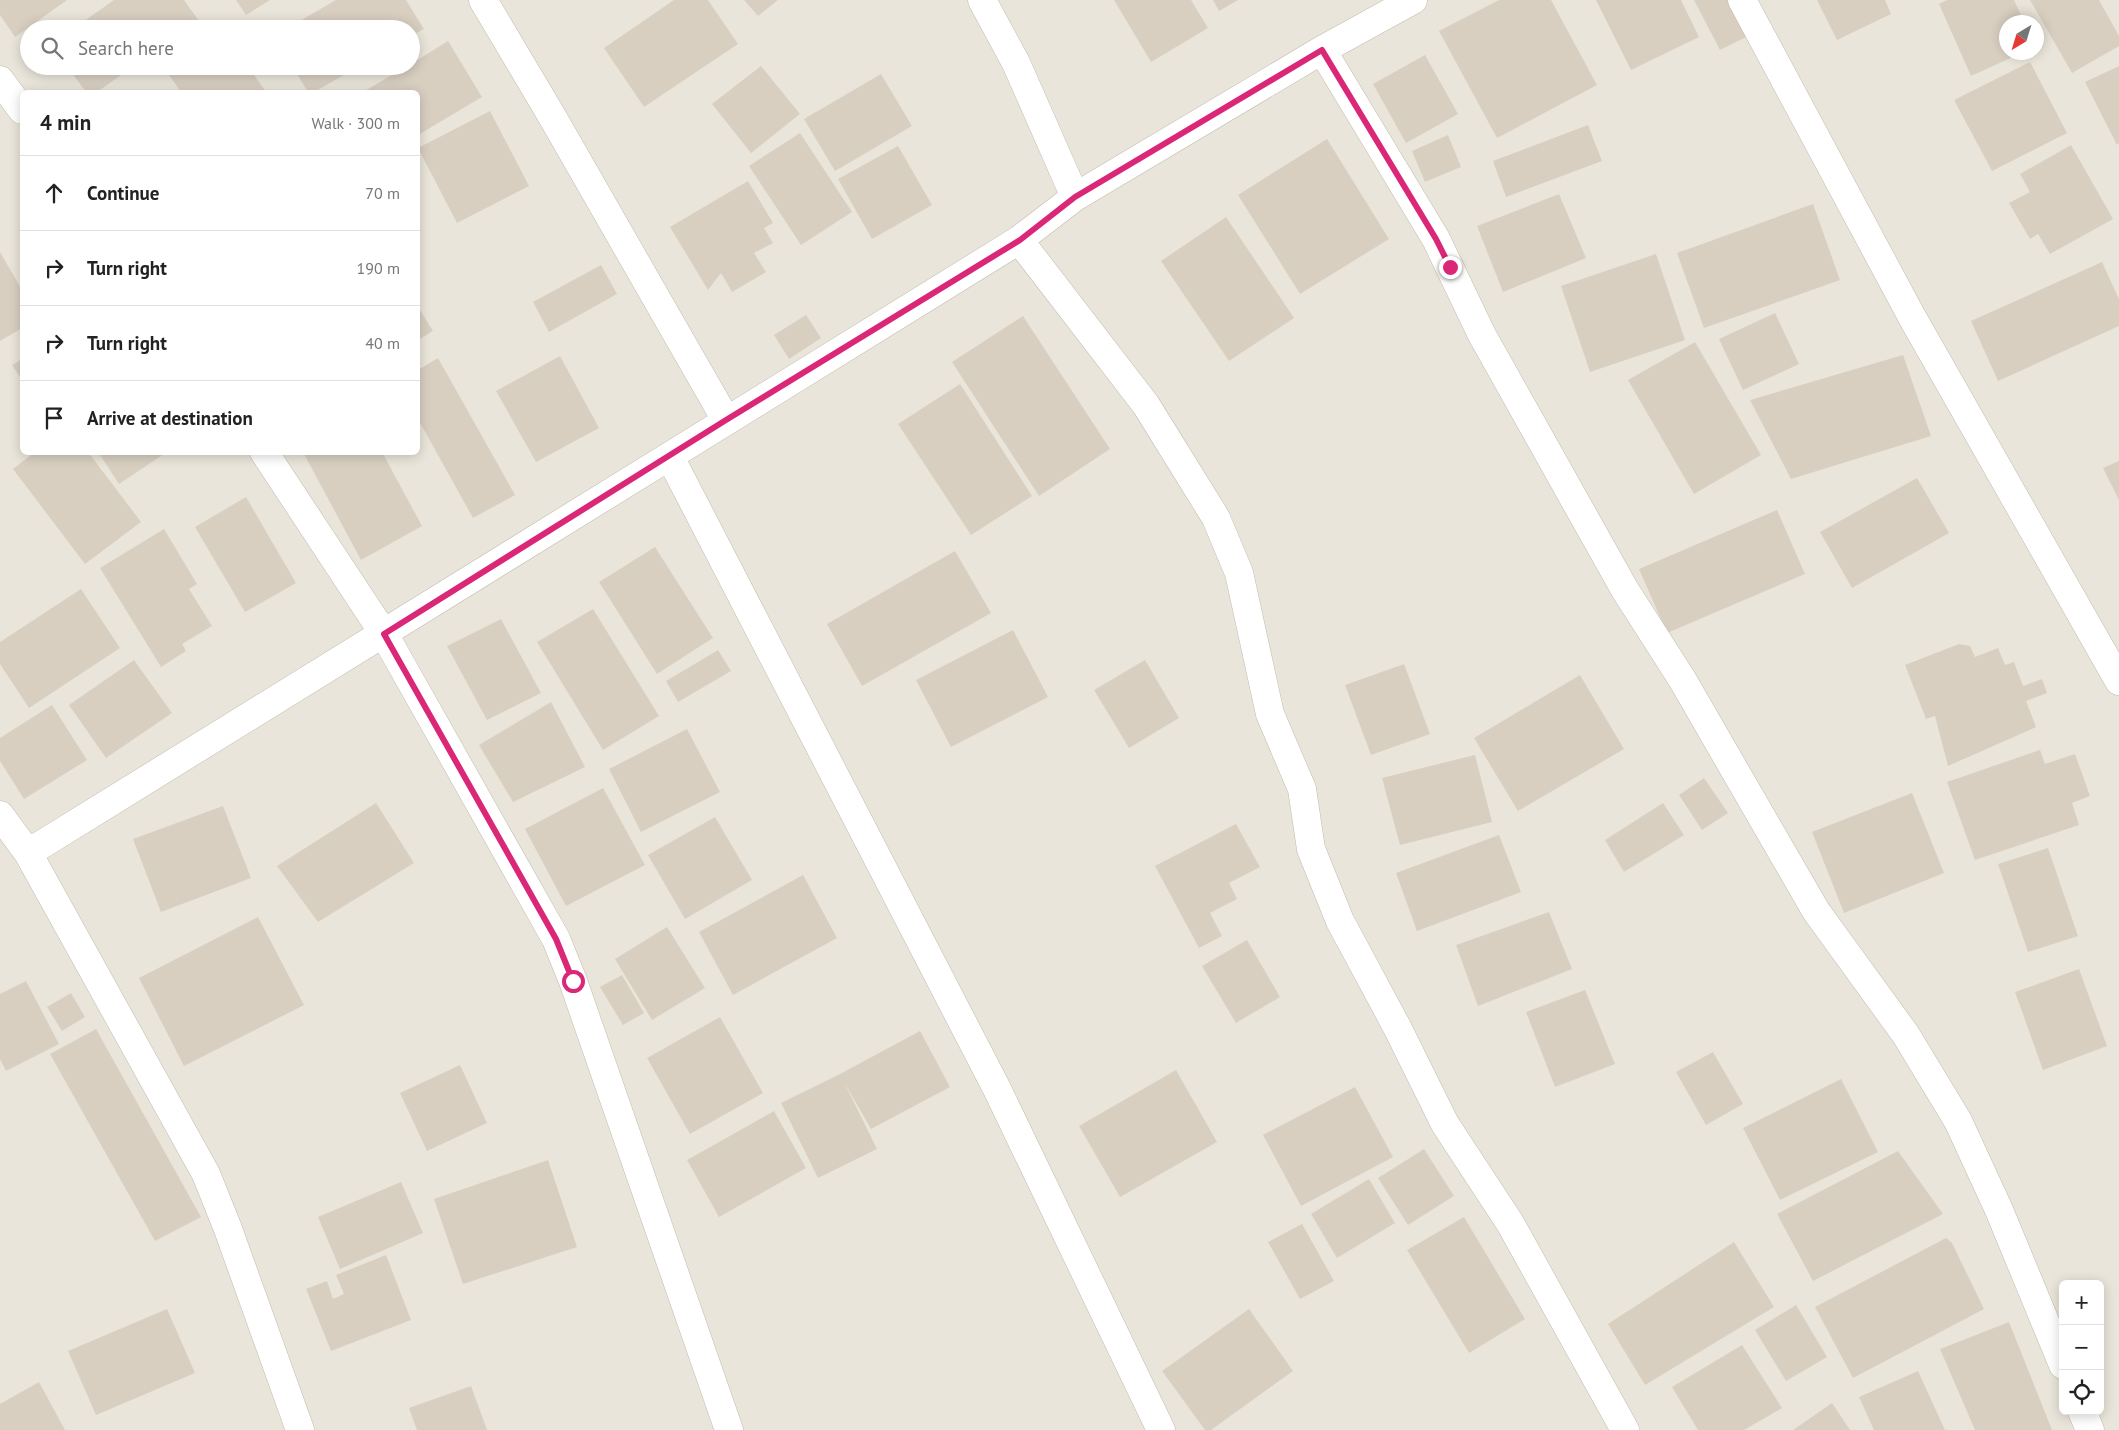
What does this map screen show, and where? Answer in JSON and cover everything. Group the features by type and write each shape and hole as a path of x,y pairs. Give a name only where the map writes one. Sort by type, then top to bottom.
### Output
{"street":[{"path":"483,0 563,135 726,420"},
{"path":"982,0 1016,63 1075,197"},
{"path":"28,853 1020,240 1075,197 1322,50 1414,0"},
{"path":"1742,0 1912,317 2119,681"},
{"path":"1322,50 1436,239 1482,335 1625,590 1682,679 1816,911 1906,1035 1958,1121 1999,1210 2059,1355"},
{"path":"0,80 20,107"},
{"path":"1020,240 1146,405 1216,518 1238,573 1270,714 1302,789 1311,849 1340,922 1398,1027 1445,1124 1510,1224 1625,1430"},
{"path":"266,455 384,634 556,939 573,981 729,1430"},
{"path":"670,456 997,1089 1161,1430"},
{"path":"0,815 28,853 206,1174 300,1430"},
{"path":"2084,1415 2090,1430"}],"shaded area":[{"path":"0,0 2119,0 2119,1430 0,1430"}],"building":[{"path":"0,0 67,0 39,20 20,20 20,33 15,37 0,15"},
{"path":"114,0 184,0 198,20 86,20"},
{"path":"236,0 270,0 246,15"},
{"path":"336,0 406,0 418,20 302,20"},
{"path":"674,0 708,0 738,44 644,107 604,48"},
{"path":"744,0 778,0 758,16"},
{"path":"1114,0 1191,0 1208,28 1151,62"},
{"path":"1213,0 1238,0 1219,11"},
{"path":"1499,0 1551,0 1597,85 1497,138 1439,31"},
{"path":"1596,0 1681,0 1699,37 1631,70"},
{"path":"1694,0 1731,0 1750,35 1720,50"},
{"path":"1817,0 1885,0 1891,14 1837,40"},
{"path":"1947,0 2014,0 2021,15 1999,15 1999,60 2006,60 1971,76 1939,4"},
{"path":"2030,0 2099,0 2119,36 2119,46 2072,73 2044,24 2044,15 2039,15"},
{"path":"420,23 424,29 420,31"},
{"path":"448,41 482,97 420,134 420,90 366,90 392,75 420,75 420,58"},
{"path":"1425,55 1458,114 1406,143 1373,84"},
{"path":"2030,62 2067,133 1992,171 1954,100"},
{"path":"761,66 800,114 751,153 712,104"},
{"path":"2119,66 2119,143 2117,145 2085,82"},
{"path":"881,74 912,126 835,171 804,119"},
{"path":"74,75 121,75 100,90 85,90"},
{"path":"169,75 254,75 265,90 180,90"},
{"path":"298,75 344,75 318,90 307,90"},
{"path":"490,111 529,186 457,223 420,152 420,147"},
{"path":"1588,125 1602,161 1506,197 1493,161"},
{"path":"800,133 852,212 801,245 749,166"},
{"path":"1448,135 1461,167 1425,182 1412,151"},
{"path":"1327,139 1389,239 1300,294 1238,195"},
{"path":"2071,145 2113,219 2050,254 2038,234 2030,239 2009,203 2030,192 2020,174"},
{"path":"898,146 932,205 872,239 838,179"},
{"path":"748,181 773,223 764,228 773,243 754,253 766,272 732,292 721,273 708,290 670,227"},
{"path":"1559,194 1586,258 1503,292 1477,226"},
{"path":"1813,204 1840,280 1704,328 1677,253"},
{"path":"1226,217 1294,318 1229,361 1161,261"},
{"path":"0,252 20,287 20,329 0,341"},
{"path":"1656,254 1685,340 1590,372 1561,286"},
{"path":"2102,262 2119,299 2119,326 1998,381 1971,321"},
{"path":"601,265 617,294 549,332 533,302"},
{"path":"420,310 433,331 420,339"},
{"path":"1775,313 1799,364 1743,390 1719,339"},
{"path":"806,315 821,338 789,359 774,335"},
{"path":"1023,316 1110,449 1039,496 952,362"},
{"path":"1695,342 1761,455 1694,494 1628,380"},
{"path":"1903,355 1931,436 1791,479 1750,400"},
{"path":"560,356 599,428 536,462 496,391"},
{"path":"438,358 515,495 473,518 420,423 420,369"},
{"path":"20,360 20,377 12,365"},
{"path":"960,384 1032,496 971,535 898,424"},
{"path":"31,455 90,455 141,522 85,564 13,469"},
{"path":"100,455 162,455 119,484"},
{"path":"305,455 384,455 422,526 361,560"},
{"path":"2119,461 2119,500 2103,468"},
{"path":"1917,478 1949,533 1852,588 1820,532"},
{"path":"246,497 296,583 245,612 195,527"},
{"path":"1777,510 1805,574 1667,633 1639,569"},
{"path":"164,529 197,584 189,589 212,626 182,644 186,651 161,667 100,568"},
{"path":"655,547 713,638 657,674 599,582"},
{"path":"955,551 991,613 862,686 827,624"},
{"path":"81,589 120,648 29,708 0,664 0,642"},
{"path":"593,609 659,716 603,750 537,642"},
{"path":"501,619 541,693 487,720 447,646"},
{"path":"1013,630 1048,697 951,747 916,680"},
{"path":"1959,644 1970,646 1975,657 1998,648 2005,665 2014,662 2023,686 2042,679 2047,693 2026,701 2036,727 1948,766 1935,716 1926,719 1905,665"},
{"path":"718,650 731,671 678,702 666,681"},
{"path":"134,660 172,713 106,758 69,705"},
{"path":"1145,660 1179,718 1129,748 1094,690"},
{"path":"1404,664 1430,734 1371,755 1345,685"},
{"path":"1580,675 1624,749 1518,811 1474,738"},
{"path":"551,702 585,767 513,802 479,745"},
{"path":"52,705 87,760 24,799 0,761 0,738"},
{"path":"687,729 720,792 641,832 609,769"},
{"path":"2040,750 2045,764 2075,754 2090,796 2072,803 2079,825 1975,860 1947,782"},
{"path":"1475,755 1492,822 1400,845 1382,778"},
{"path":"1704,778 1728,813 1702,830 1679,795"},
{"path":"603,788 645,865 566,906 525,829"},
{"path":"1912,793 1944,873 1844,913 1812,832"},
{"path":"376,803 414,863 318,922 277,866"},
{"path":"1663,803 1684,835 1624,872 1605,840"},
{"path":"223,806 251,878 161,912 133,839"},
{"path":"715,817 752,880 685,919 648,855"},
{"path":"1236,824 1260,867 1229,883 1237,899 1210,913 1222,936 1199,948 1155,866"},
{"path":"1499,835 1521,892 1417,931 1396,873"},
{"path":"2048,848 2078,936 2028,952 1998,864"},
{"path":"803,875 837,938 733,995 699,932"},
{"path":"1549,912 1572,969 1478,1006 1456,945"},
{"path":"258,917 304,1005 184,1066 139,978"},
{"path":"667,927 705,988 652,1020 615,959"},
{"path":"1247,940 1280,997 1236,1023 1202,966"},
{"path":"2079,969 2107,1046 2043,1070 2015,992"},
{"path":"622,975 644,1013 623,1025 600,987"},
{"path":"26,981 59,1044 6,1071 0,1059 0,994"},
{"path":"1585,990 1615,1064 1555,1087 1526,1012"},
{"path":"71,993 85,1017 62,1031 47,1007"},
{"path":"720,1017 763,1093 690,1134 647,1058"},
{"path":"96,1029 201,1217 155,1241 50,1054"},
{"path":"920,1031 950,1087 871,1129 844,1082 877,1149 818,1178 781,1103"},
{"path":"1713,1052 1743,1104 1706,1125 1676,1072"},
{"path":"460,1065 487,1123 427,1151 400,1093"},
{"path":"1176,1070 1217,1142 1120,1197 1079,1126"},
{"path":"1841,1079 1878,1152 1780,1200 1743,1128"},
{"path":"1355,1087 1393,1157 1301,1206 1263,1135"},
{"path":"774,1111 806,1168 719,1217 687,1160"},
{"path":"1424,1149 1454,1196 1408,1225 1378,1178"},
{"path":"1898,1151 1943,1214 1813,1281 1777,1214"},
{"path":"548,1160 577,1247 463,1284 434,1199"},
{"path":"1369,1179 1395,1223 1337,1258 1311,1214"},
{"path":"401,1182 423,1233 340,1269 318,1217"},
{"path":"1464,1217 1525,1319 1469,1353 1407,1250"},
{"path":"1302,1224 1334,1281 1300,1299 1268,1242"},
{"path":"1946,1238 1952,1243 1984,1309 1853,1378 1815,1307"},
{"path":"1734,1242 1774,1307 1645,1385 1608,1324"},
{"path":"386,1255 411,1320 331,1351 306,1289 327,1281 333,1299 344,1294 336,1275"},
{"path":"1796,1305 1827,1357 1786,1381 1755,1330"},
{"path":"167,1309 195,1373 96,1415 68,1351"},
{"path":"1249,1309 1293,1371 1211,1430 1205,1430 1162,1371"},
{"path":"2009,1322 2052,1430 1975,1430 1940,1349"},
{"path":"1742,1345 1782,1408 1744,1430 1698,1430 1672,1387"},
{"path":"1918,1371 1945,1430 1874,1430 1859,1397"},
{"path":"39,1382 65,1430 0,1430 0,1404"},
{"path":"471,1386 487,1430 417,1430 409,1408"},
{"path":"1832,1403 1850,1430 1793,1430"}],"route":[{"path":"573,981 556,939 384,634 726,420 1020,240 1075,197 1322,50 1436,239 1450,267"}]}
